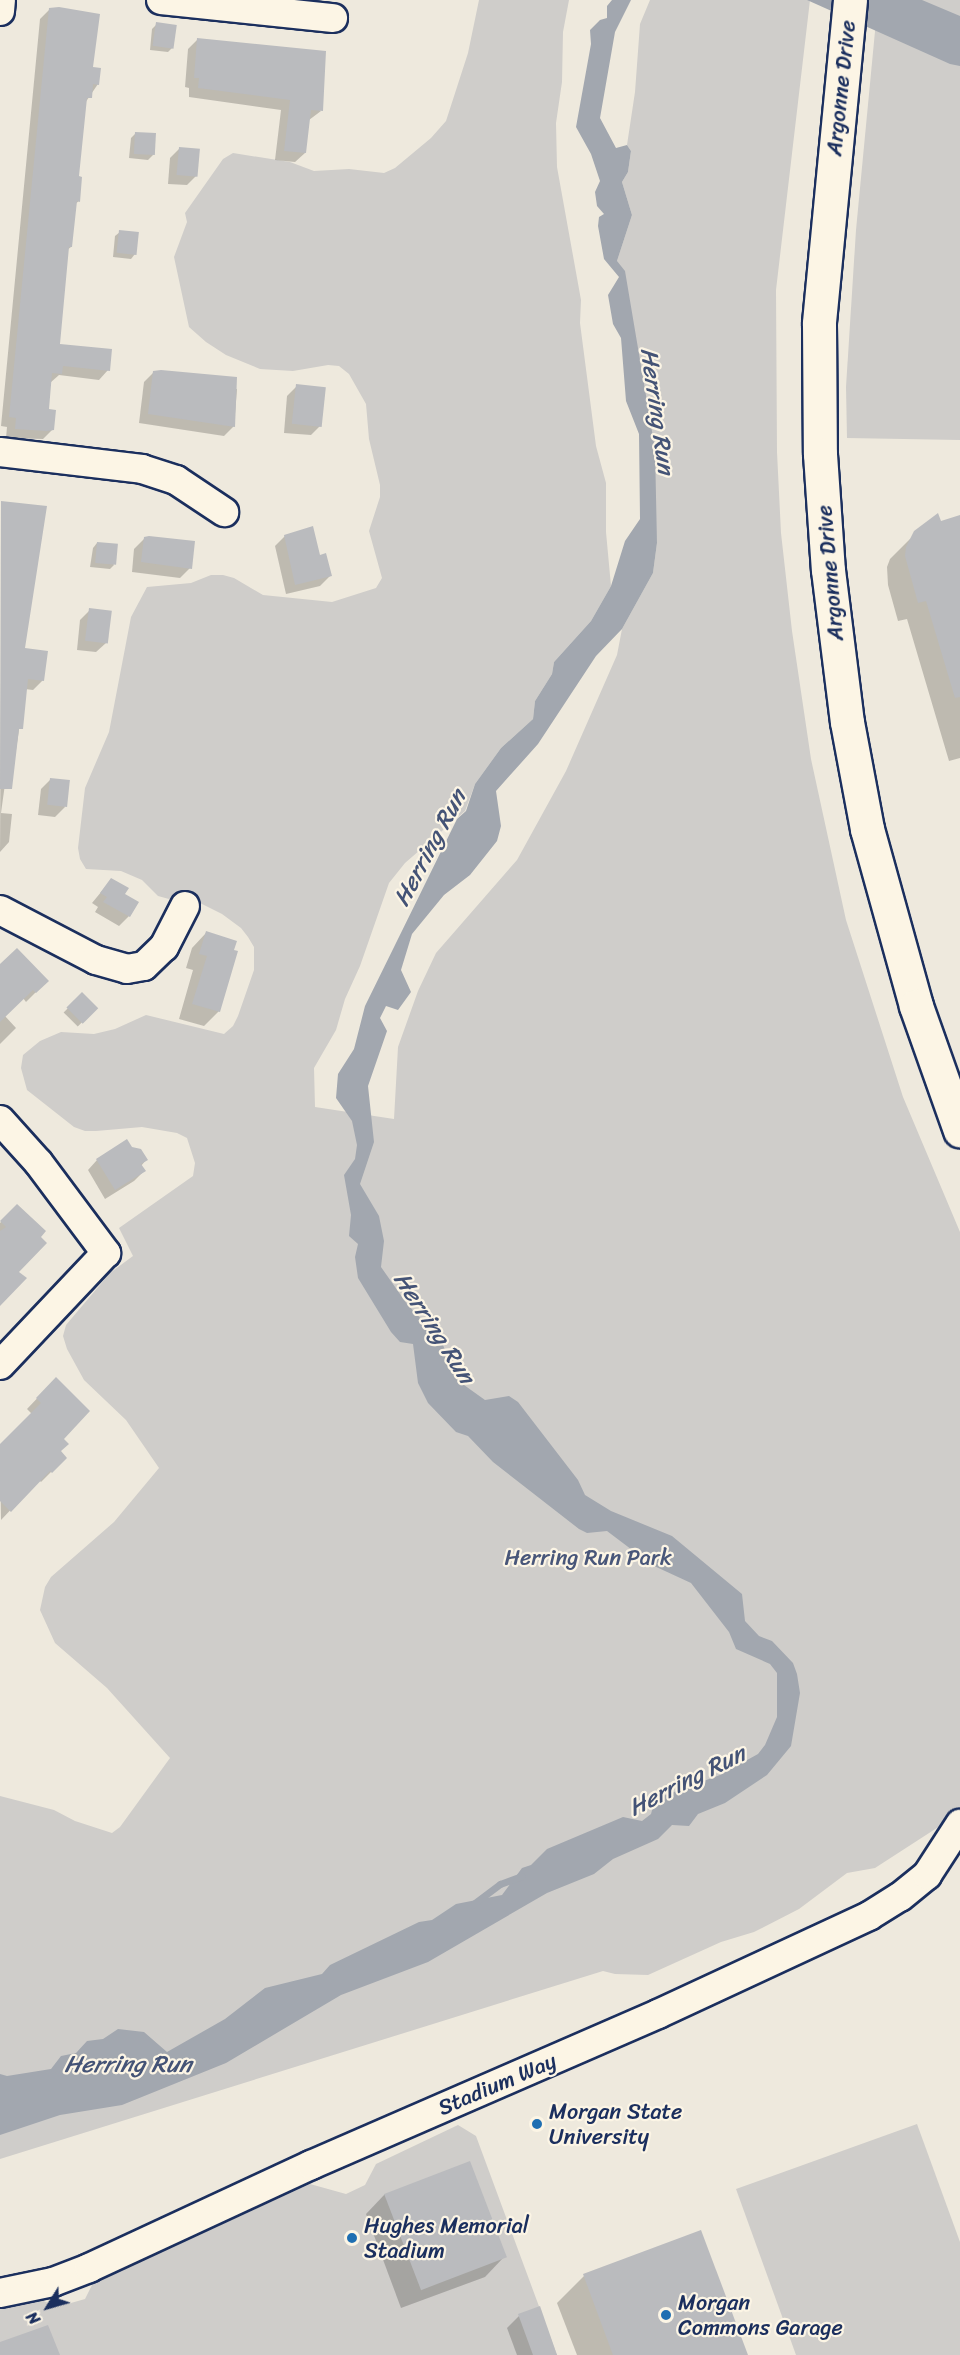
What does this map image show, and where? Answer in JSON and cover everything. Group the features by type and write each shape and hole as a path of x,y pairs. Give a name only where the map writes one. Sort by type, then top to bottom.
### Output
{"main road":[{"name":"Argonne Drive","path":"850,0 823,268 818,377 820,454 828,570 847,722 867,829 916,1006 960,1130"}],"street":[{"path":"0,11 1,0"},
{"path":"162,0 333,18"},
{"path":"0,452 142,469 176,480 224,512"},
{"path":"0,910 96,960 127,969 144,966 164,947 185,906"},
{"path":"0,1120 38,1162 106,1253 0,1365"},
{"name":"Stadium Way","path":"0,2293 53,2282 88,2268 311,2165 658,2014 869,1916 900,1897 927,1875 960,1824"}],"green space":[{"name":"Herring Run Park","path":"479,0 569,0 563,32 562,82 556,123 557,167 581,300 580,323 596,446 606,483 606,532 611,586 591,621 554,662 552,674 535,701 533,719 501,748 475,784 465,811 405,863 389,883 360,966 345,999 336,1030 314,1068 315,1107 394,1119 398,1047 418,991 436,953 517,860 566,771 617,655 622,629 653,573 657,543 617,261 632,215 622,182 628,172 631,151 627,145 635,92 640,24 650,0 810,0 776,290 777,452 781,533 792,631 811,759 846,920 903,1097 960,1232 960,1813 875,1868 847,1873 799,1909 754,1932 721,1942 648,1975 615,1974 603,1971 0,2159 0,1796 54,1810 75,1821 112,1833 120,1827 170,1758 107,1688 55,1643 40,1610 45,1587 51,1577 114,1522 159,1468 126,1420 84,1380 67,1349 63,1336 66,1325 110,1273 133,1256 119,1228 193,1176 195,1163 187,1138 177,1133 142,1127 85,1131 74,1127 27,1090 21,1068 23,1055 40,1041 61,1032 94,1034 115,1029 146,1015 224,1034 233,1026 238,1016 254,970 254,947 241,928 222,914 192,899 169,899 158,896 142,880 121,871 86,869 80,859 78,848 85,788 109,732 131,617 147,587 191,583 211,575 223,575 234,578 263,595 332,602 376,588 382,578 369,531 380,497 380,485 369,439 366,404 349,374 339,366 328,365 293,371 260,369 226,355 206,342 189,327 174,257 187,222 185,213 223,159 233,153 290,162 314,171 349,169 384,173 395,168 431,138 446,121 468,53"},
{"path":"878,0 960,0 960,440 847,438 846,387 856,230"},
{"path":"917,2124 960,2242 960,2355 796,2355 736,2189"},
{"name":"Hughes Memorial Stadium","path":"458,2125 476,2136 557,2355 0,2355 0,2306 39,2299 57,2307 85,2299 93,2283 310,2184 346,2194 365,2185 376,2164"}],"water":[{"name":"Herring Run","path":"612,0 631,0 615,32 600,118 616,148 627,145 631,151 628,172 622,182 632,215 617,261 625,271 655,449 657,543 653,573 622,629 596,656 538,744 496,791 501,826 497,841 470,875 444,895 412,934 401,970 411,992 398,1010 386,1006 380,1018 387,1031 368,1086 374,1142 360,1184 379,1216 384,1241 381,1267 407,1304 441,1340 453,1370 464,1385 485,1400 509,1396 518,1402 578,1480 585,1495 611,1511 672,1536 742,1594 745,1621 759,1636 772,1641 793,1663 797,1674 800,1693 791,1746 767,1775 725,1803 698,1814 689,1826 672,1825 658,1839 613,1859 594,1874 547,1893 428,1962 341,1995 226,2063 122,2105 60,2115 0,2135 0,2074 7,2076 51,2069 61,2056 76,2053 87,2041 103,2039 118,2029 144,2032 167,2052 225,2019 265,1988 322,1974 330,1965 419,1922 432,1920 456,1904 502,1895 522,1868 531,1865 547,1849 623,1817 642,1821 651,1814 655,1799 720,1775 758,1754 765,1745 777,1717 777,1673 770,1664 736,1649 729,1632 691,1583 652,1565 607,1531 587,1533 579,1529 493,1462 468,1436 456,1432 428,1403 418,1383 413,1344 400,1342 391,1332 358,1278 355,1257 358,1244 349,1236 351,1215 344,1175 355,1159 357,1145 352,1121 336,1098 338,1074 354,1049 365,1006 457,819 466,811 475,784 501,748 533,719 535,701 552,674 554,662 591,621 611,586 625,541 640,519 639,434 626,401 621,338 613,324 608,295 619,277 604,259 598,226 599,217 604,214 597,206 595,192 600,181 591,154 576,127 591,44 590,30 600,20 607,18 607,6"},
{"path":"807,0 922,0 960,16 960,66 950,64"}],"building":[{"path":"59,7 100,14 93,67 101,68 99,85 93,84 92,98 87,98 79,176 82,177 80,202 77,201 72,247 69,247 60,344 112,349 110,371 63,366 62,374 52,373 49,409 56,410 54,430 15,429 16,418 9,417 49,8"},
{"path":"156,22 177,25 173,49 153,46"},
{"path":"197,38 326,51 323,111 311,110 306,153 284,151 290,100 198,88 199,78 194,78"},
{"path":"135,132 156,133 155,155 134,154"},
{"path":"179,147 200,149 197,177 177,175"},
{"path":"119,230 139,232 136,255 117,253"},
{"path":"153,371 237,377 235,427 148,414"},
{"path":"296,384 326,387 322,427 292,424"},
{"path":"1,501 47,506 25,648 48,651 44,681 28,679 23,729 19,729 12,789 0,789"},
{"path":"938,513 941,521 960,515 960,697 955,698 926,601 918,603 905,556 906,547 914,531"},
{"path":"313,526 320,555 326,553 332,576 295,585 284,535"},
{"path":"144,537 195,541 192,569 141,562"},
{"path":"97,542 118,544 116,565 95,563"},
{"path":"89,608 112,611 108,644 85,641"},
{"path":"50,778 70,780 67,807 47,805"},
{"path":"111,878 129,888 125,894 139,902 130,917 103,902 107,897 100,893"},
{"path":"206,931 237,941 234,950 238,951 220,1012 192,1004 207,956 199,954"},
{"path":"17,948 49,981 36,993 33,990 0,1022 0,964"},
{"path":"82,992 98,1008 83,1024 66,1008"},
{"path":"127,1139 132,1147 141,1149 148,1160 141,1164 146,1171 115,1190 96,1159"},
{"path":"17,1204 46,1231 41,1237 47,1243 19,1272 27,1278 0,1306 0,1231 6,1227 0,1221"},
{"path":"56,1377 90,1411 64,1439 69,1444 61,1451 67,1458 52,1473 50,1471 11,1512 0,1501 0,1444 41,1403 36,1398"},
{"path":"470,2161 507,2257 421,2290 384,2194"},
{"name":"Morgan Commons Garage","path":"701,2230 748,2355 613,2355 583,2274"},
{"path":"540,2306 557,2355 533,2355 518,2314"},
{"path":"48,2325 60,2355 0,2355 0,2342"}],"waterway":[{"name":"Herring Run","path":"472,1905 500,1884 522,1876"}],"place":[{"name":"Morgan State University","path":"537,2124"},
{"name":"Hughes Memorial Stadium","path":"352,2238"},
{"name":"Morgan Commons Garage","path":"666,2315"}]}
